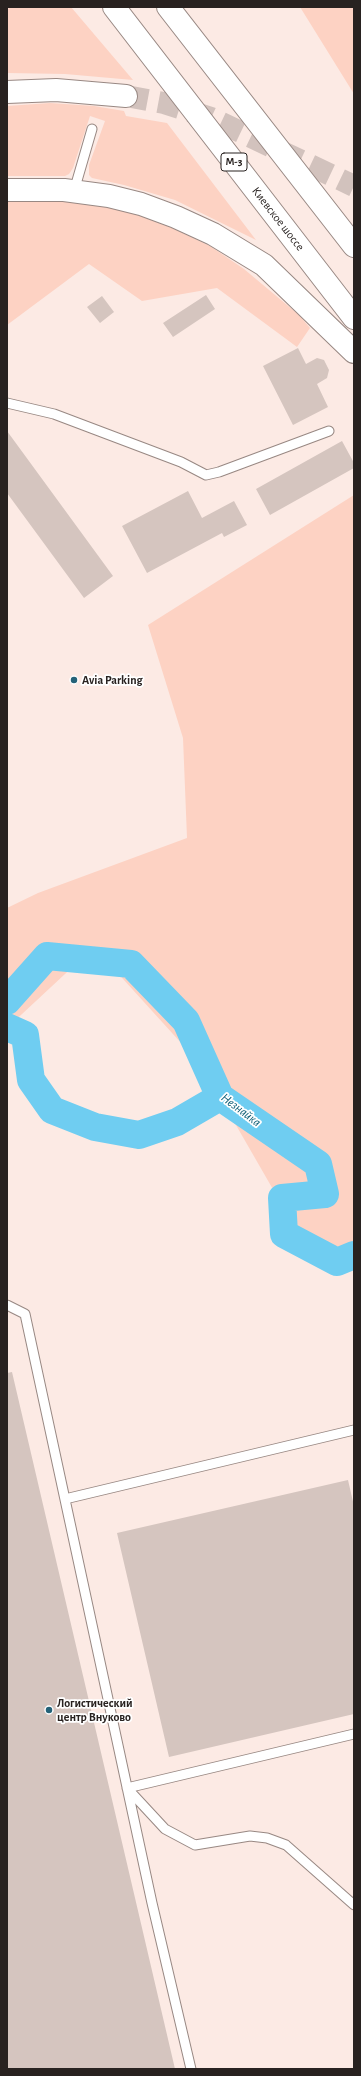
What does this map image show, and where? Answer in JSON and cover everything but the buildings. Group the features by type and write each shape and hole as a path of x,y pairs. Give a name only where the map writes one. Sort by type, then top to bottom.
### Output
{"main road":[{"name":"Киевское шоссе","path":"114,7 354,318"},
{"path":"168,7 354,246"},
{"path":"7,92 56,90 126,96"},
{"path":"7,190 74,191 109,196 141,204 176,217 233,245 274,274 354,352"}],"lane":[{"path":"74,191 92,129"},
{"path":"7,403 54,414 181,462 206,475 219,472 329,431"},
{"path":"7,1305 25,1314 127,1788 191,2069"},
{"path":"64,1499 354,1430"},
{"path":"127,1788 354,1734"},
{"path":"127,1788 165,1829 195,1844 250,1836 267,1838 286,1845 354,1905"}],"shaded area":[{"path":"9,7 71,7 133,80 65,74 7,73 7,12"},
{"path":"300,7 354,7 354,94"},
{"path":"50,103 94,106 124,111 126,116 167,123 256,240 175,200 124,185 92,178 89,175 89,165 105,121 90,116 73,168 69,174 65,176 7,176 7,106"},
{"path":"7,201 67,201 97,205 130,212 172,228 210,246 244,269 299,315 310,328 297,347 217,288 142,301 89,264 7,325"},
{"path":"354,495 354,1254 301,1238 202,1066 94,947 7,1028 7,908 38,893 187,838 183,738 148,625"}],"waterway":[{"name":"Незнайка","path":"7,1001 47,956 131,964 186,1021 220,1097 318,1164 325,1194 282,1198 284,1234 337,1262 354,1255"},
{"path":"7,1027 25,1035 31,1080 52,1110 95,1127 139,1135 177,1122 220,1097"}],"tunnel":[{"path":"126,96 164,103 211,118 354,186"}],"place":[{"name":"Avia Parking","path":"74,680"},
{"name":"Логистический центр Внуково","path":"49,1710"}]}
